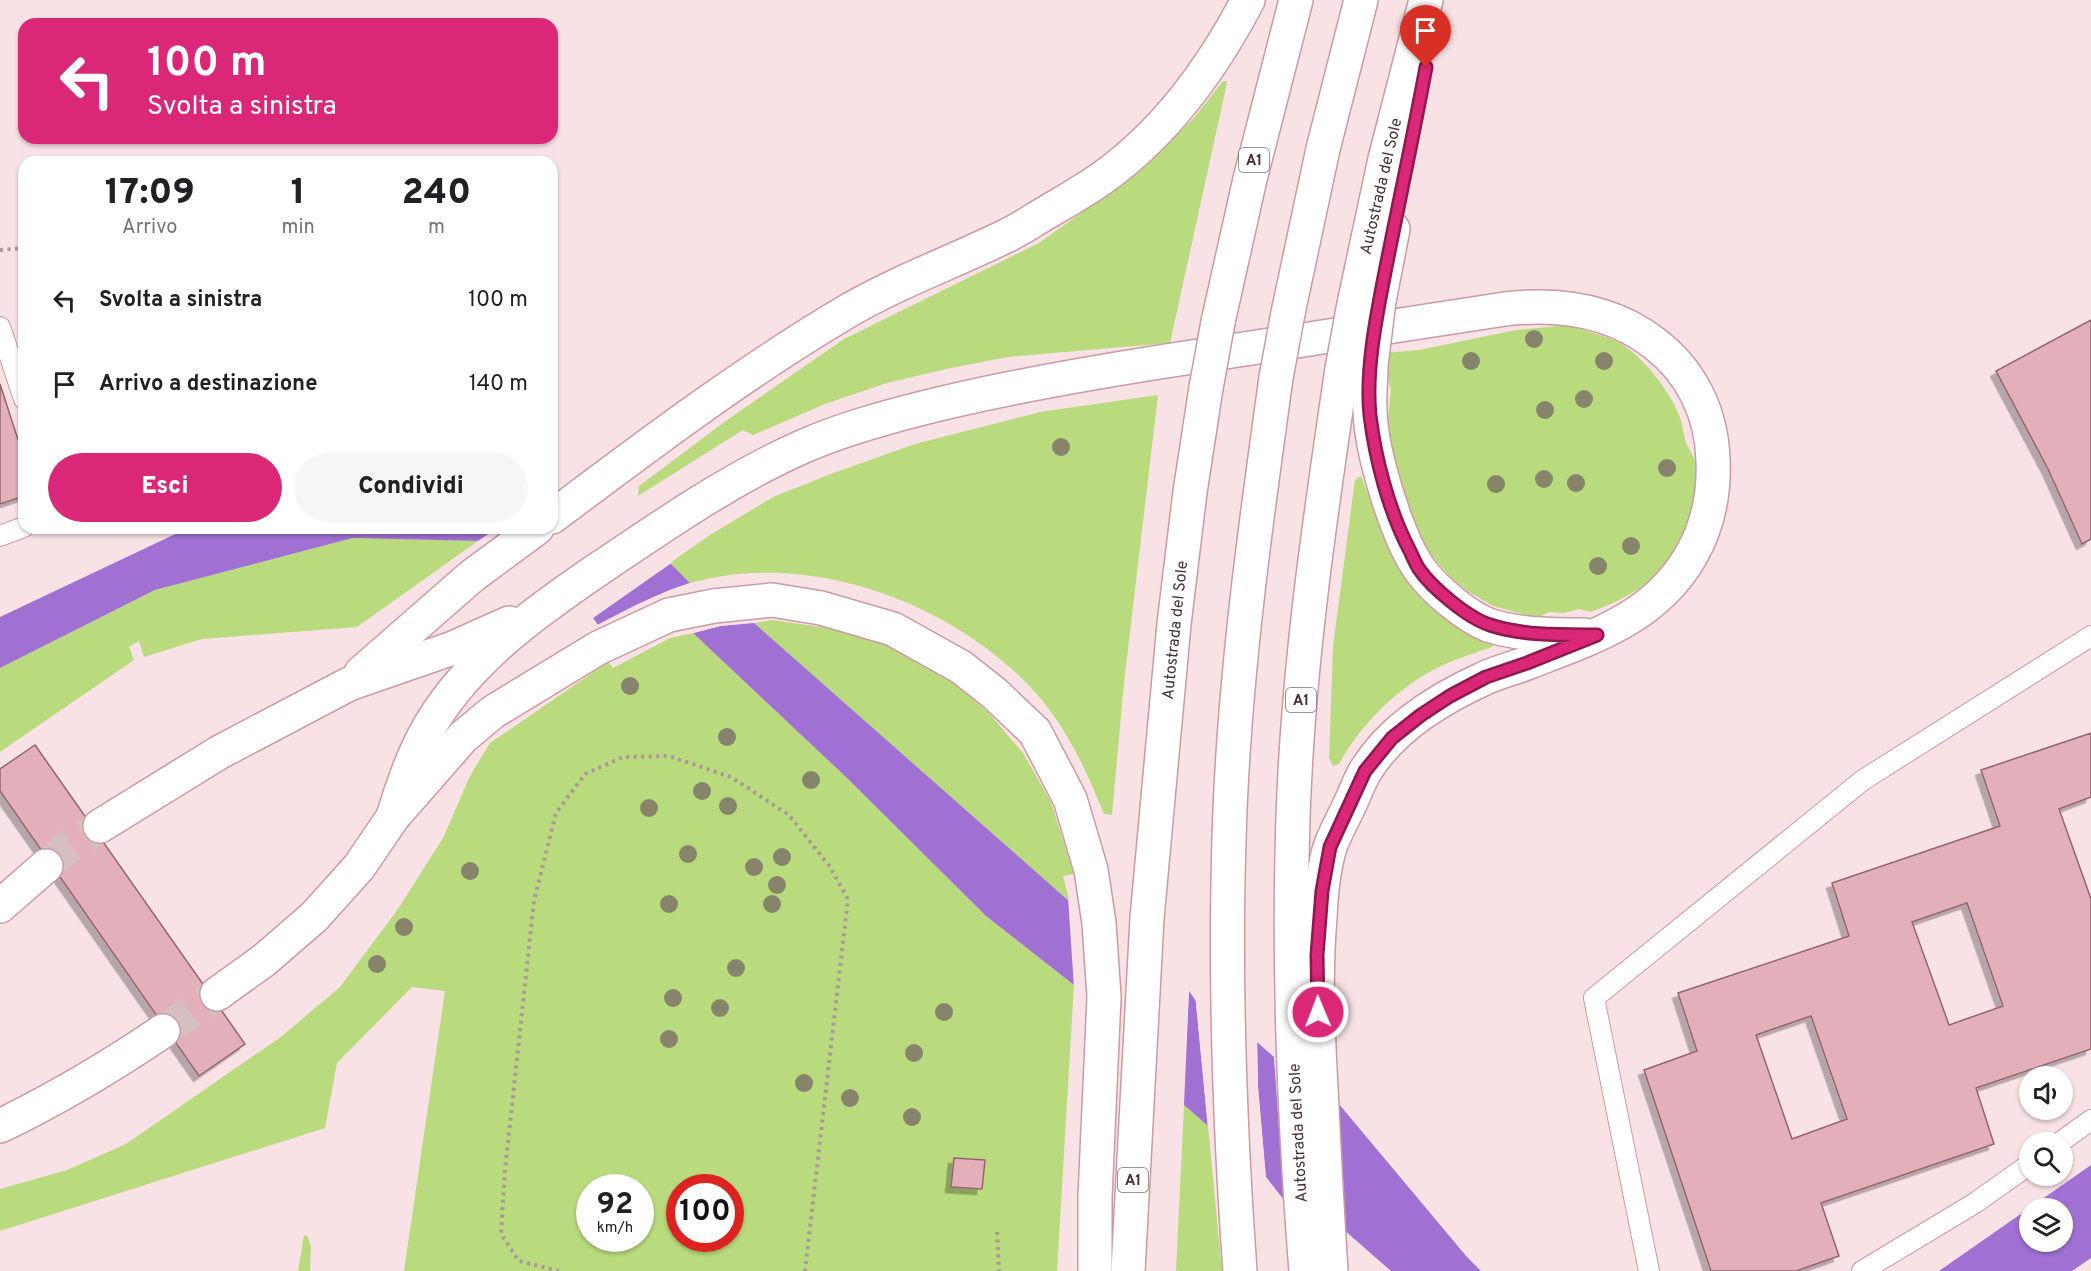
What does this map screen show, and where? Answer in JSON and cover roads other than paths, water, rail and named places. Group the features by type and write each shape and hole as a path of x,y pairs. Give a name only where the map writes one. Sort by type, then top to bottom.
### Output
{"highway":[{"path":"558,512 728,387 796,342 857,306 1008,236 1093,184 1140,146 1166,121 1227,39 1248,0"},
{"name":"Autostrada del Sole","path":"1128,1271 1147,918 1174,624 1190,492 1218,322 1250,179 1296,0"},
{"path":"1240,1271 1228,1054 1228,937 1230,809 1241,656 1253,544 1276,378 1323,148 1361,0"},
{"name":"Autostrada del Sole","path":"1306,1271 1305,1032 1293,814 1304,660 1315,549 1356,367 1367,302 1385,159 1426,0"},
{"path":"1367,302 1439,0"},
{"path":"349,684 465,657 536,612 670,520 736,482 802,447 871,422 945,402 1060,377 1522,307 1578,309 1625,325 1647,338 1669,354 1687,376 1709,422 1713,448 1712,495 1700,540 1690,557 1664,592 1625,621 1597,635 1486,677 1450,696 1392,738 1365,771 1330,847 1322,891 1317,955 1305,1032 1331,1271"},
{"path":"1356,367 1370,413 1376,449 1400,532 1420,571 1443,595 1469,614 1488,624 1548,634 1597,635"},
{"path":"100,826 220,752 349,684 472,576 529,534"},
{"path":"217,994 263,961 314,917 359,867 393,816 464,737 493,712 598,648 669,615 714,606 772,600 822,608 893,629 961,667 994,693 1035,732 1070,798 1091,870 1099,923 1104,997 1095,1197 1095,1271"},
{"path":"393,816 404,780 423,737 450,695 465,657"},
{"path":"0,906 46,866"},
{"path":"0,1126 92,1078 163,1031"}],"lane":[{"path":"0,327 18,381"},
{"path":"0,536 18,529"},
{"path":"1649,1271 1594,998 1863,780 2091,636"},
{"path":"2073,1133 2091,1120"},
{"path":"1862,1271 1975,1203 2019,1172"}],"tunnel":[{"path":"46,866 68,847 100,826"},
{"path":"163,1031 217,994"}]}
